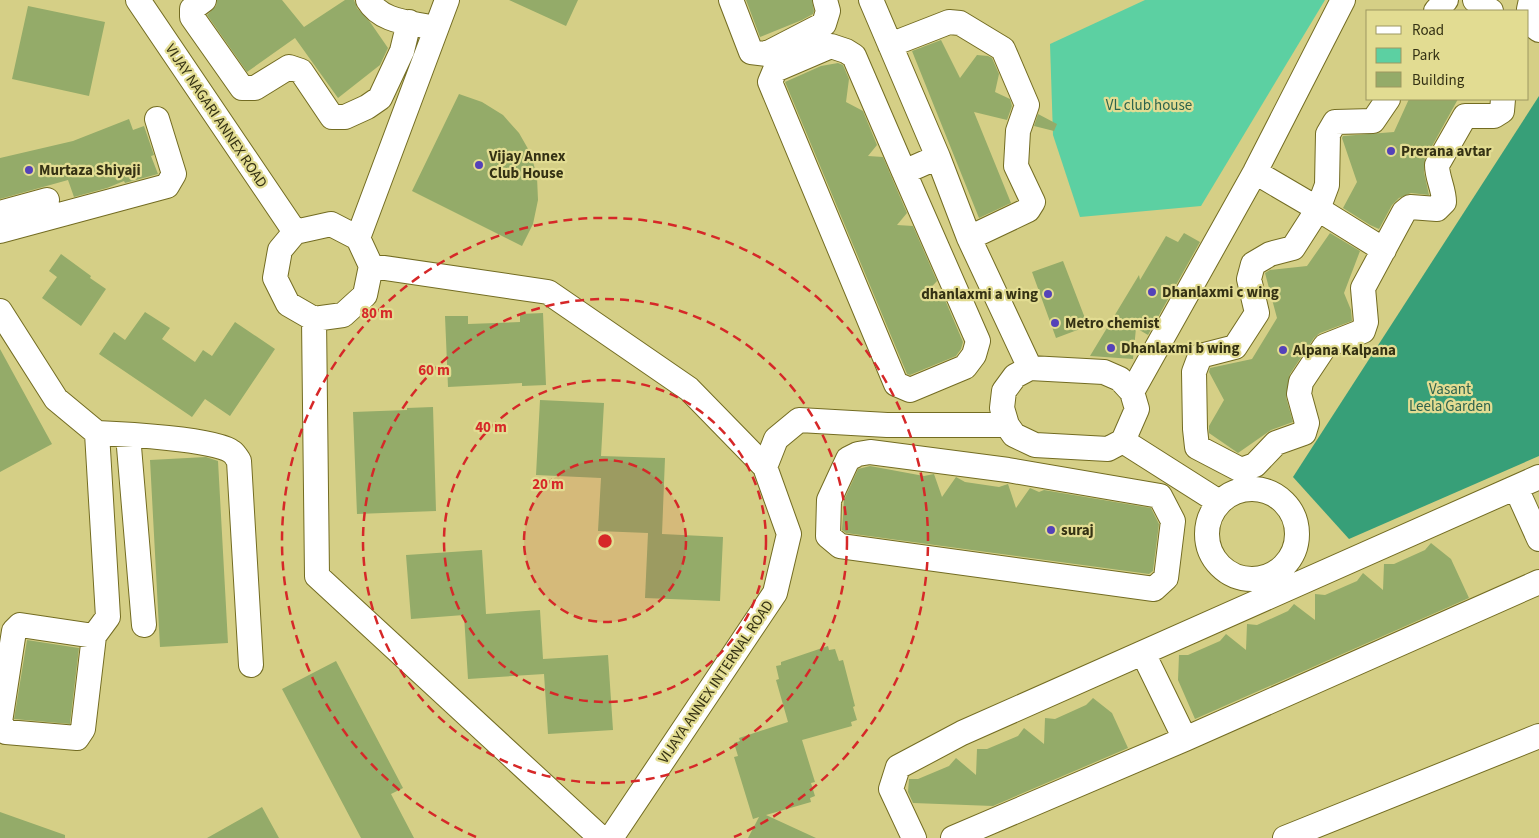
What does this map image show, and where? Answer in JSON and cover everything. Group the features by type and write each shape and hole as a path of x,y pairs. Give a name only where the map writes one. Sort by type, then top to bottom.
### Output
{"street":[{"name":"VIJAY NAGARI ANNEX ROAD","path":"138,0 295,232"},
{"path":"204,0 192,9 192,18 242,88 255,88 289,67 301,72 332,117 345,118 380,98 402,51 409,22"},
{"path":"368,0 374,10 392,19 436,28"},
{"path":"358,238 448,0"},
{"path":"731,0 752,52 766,54 824,24 828,11 825,0"},
{"path":"871,0 938,157 969,238 1030,368"},
{"path":"1132,392 1255,172 1343,0"},
{"path":"1437,10 1446,0"},
{"path":"1475,0 1490,10"},
{"path":"1531,0 1529,10 1531,24 1539,30"},
{"path":"890,45 948,22 960,23 1003,49 1027,105 1018,131 1016,166 1033,202 1028,210 969,238"},
{"path":"831,46 846,50 854,56 904,172 978,341 974,355 965,367 910,390 896,384 770,82 775,70 831,46"},
{"path":"1387,100 1373,121 1335,122 1328,134 1327,185 1318,208 1293,248 1270,254 1253,264 1250,279 1257,313 1235,347 1200,356 1194,372 1197,447 1241,470 1255,465 1276,443 1304,433 1307,423 1300,394 1301,382 1325,346 1363,331 1366,322 1364,288 1404,212 1410,207 1437,209 1444,202 1437,165 1465,116 1494,116 1502,111 1503,100"},
{"path":"0,231 167,186 174,174 157,119"},
{"path":"904,172 938,157"},
{"path":"1255,172 1318,208 1384,250"},
{"path":"0,213 47,200"},
{"path":"331,224 358,238 371,266 365,295 343,315 314,319 288,304 276,278 280,250 295,232 331,224"},
{"name":"VIJAYA ANNEX INTERNAL ROAD","path":"371,266 548,292 689,389 765,467 789,534 775,593 611,838"},
{"path":"0,311 56,399 97,432 218,445 232,451 239,461 251,665"},
{"path":"314,319 317,576 601,838"},
{"path":"765,467 776,439 799,420 1010,430 1035,445 1108,449 1123,441 1137,409 1132,392 1120,378 1104,372 1030,368 1015,376 1004,391 1002,408 1010,430 1008,470"},
{"path":"94,636 20,625 14,631 0,722 6,732 77,738 83,729 94,636 108,617 97,432"},
{"path":"128,435 144,625"},
{"path":"1123,441 1219,502"},
{"path":"870,452 1008,470 1160,496 1173,521 1166,578 1154,589 840,546 828,536 829,500 848,459 858,454 870,452"},
{"path":"914,838 891,789 898,767 962,733 1143,654 1270,586 1516,488 1539,477"},
{"path":"1257,488 1277,495 1291,510 1298,529 1296,550 1270,586 1227,572 1214,558 1207,539 1209,520 1219,502 1236,491 1257,488"},
{"path":"1516,488 1539,539"},
{"path":"953,838 1185,739 1539,582"},
{"path":"1143,654 1185,739"},
{"path":"1285,838 1539,736"}],"green space":[{"name":"VL club house","path":"1145,0 1325,0 1201,206 1080,217 1053,135 1050,44"},
{"name":"Vasant Leela Garden","path":"1539,96 1539,456 1349,539 1293,477"}],"building":[{"path":"217,0 282,0 304,27 345,0 354,0 357,8 370,22 388,48 380,65 338,98 295,38 247,72 207,15 216,6"},
{"path":"509,0 578,0 566,26"},
{"path":"746,0 812,0 814,11 813,14 802,20 760,37"},
{"path":"28,6 105,22 89,96 12,79"},
{"path":"941,40 960,78 977,55 992,58 999,74 995,92 1010,99 1012,106 1007,120 974,112 1011,203 979,218 912,51"},
{"path":"838,63 843,65 849,79 846,102 863,111 877,145 868,156 883,157 907,213 897,225 913,226 937,281 925,294 943,295 963,342 956,356 910,375 907,374 785,82 821,66"},
{"name":"Vijay Annex Club House","path":"459,94 482,102 503,115 519,133 531,154 537,177 538,200 533,224 522,246 412,191"},
{"name":"Prerana avtar","path":"1409,100 1457,100 1425,159 1424,172 1429,195 1411,193 1399,198 1392,205 1379,229 1343,208 1357,182 1342,138 1343,136 1394,132"},
{"path":"1038,114 1057,124 1054,131 1034,126"},
{"path":"129,119 133,130 144,126 154,155 151,156 158,174 125,183 124,181 74,197 68,180 0,199 0,158 73,141"},
{"name":"Dhanlaxmi c wing","path":"1184,233 1200,242 1148,335 1136,328 1133,359 1090,356 1139,275 1140,280 1166,236 1178,242"},
{"name":"Alpana Kalpana","path":"1330,233 1360,251 1344,293 1351,310 1352,321 1320,333 1314,338 1290,374 1286,397 1293,422 1271,430 1238,453 1209,433 1209,426 1224,400 1209,372 1210,368 1252,359 1277,318 1265,273 1270,270 1307,266"},
{"path":"61,254 106,289 81,326 42,298 57,277 49,271"},
{"name":"dhanlaxmi a wing","path":"1063,261 1088,326 1056,338 1032,272"},
{"path":"145,312 170,328 162,339 195,362 203,350 212,356 235,322 275,349 230,416 205,399 192,417 99,354 114,332 125,340"},
{"path":"543,313 546,385 522,386 522,383 448,387 445,316 468,316 468,324 520,322 520,314"},
{"path":"0,349 52,444 0,472"},
{"path":"540,400 604,403 601,456 665,458 662,534 723,537 720,601 645,598 648,533 598,531 601,478 536,475"},
{"path":"433,407 436,511 357,514 353,412"},
{"path":"206,457 218,461 228,643 160,647 150,460"},
{"path":"870,466 924,476 934,474 942,497 956,477 965,482 999,487 1008,484 1016,508 1030,488 1039,492 1044,490 1151,508 1159,524 1153,571 1149,574 846,533 842,530 844,500 858,469"},
{"path":"1431,543 1451,559 1469,598 1195,719 1178,680 1179,655 1188,655 1220,641 1226,634 1246,650 1247,624 1257,625 1288,611 1294,604 1315,620 1315,594 1325,595 1357,581 1363,573 1383,590 1384,564 1394,564 1425,550"},
{"path":"482,550 486,614 540,610 543,659 608,655 613,730 548,734 544,674 468,679 464,615 411,619 406,555"},
{"path":"27,640 79,648 70,724 14,719"},
{"path":"828,646 829,650 835,649 839,661 843,660 857,720 851,722 852,726 802,740 815,782 811,783 815,796 810,798 811,802 766,815 816,838 748,838 759,817 753,819 734,757 738,756 734,743 740,741 739,738 788,722 776,680 779,679 776,666 781,665 781,662"},
{"path":"336,661 403,788 391,794 414,838 361,838 282,689"},
{"path":"1093,698 1112,713 1128,748 993,806 913,803 908,792 909,779 918,779 949,766 956,758 976,775 977,749 987,749 1018,736 1024,728 1044,744 1045,718 1055,719 1086,705"},
{"path":"262,807 279,838 207,838"},
{"path":"0,812 65,835 65,838 0,838"}],"place":[{"name":"Prerana avtar","path":"1391,151"},
{"name":"Vijay Annex Club House","path":"479,165"},
{"name":"Murtaza Shiyaji","path":"29,170"},
{"name":"Dhanlaxmi c wing","path":"1152,292"},
{"name":"dhanlaxmi a wing","path":"1048,294"},
{"name":"Metro chemist","path":"1055,323"},
{"name":"Dhanlaxmi b wing","path":"1111,348"},
{"name":"Alpana Kalpana","path":"1283,350"},
{"name":"suraj","path":"1051,530"}]}
